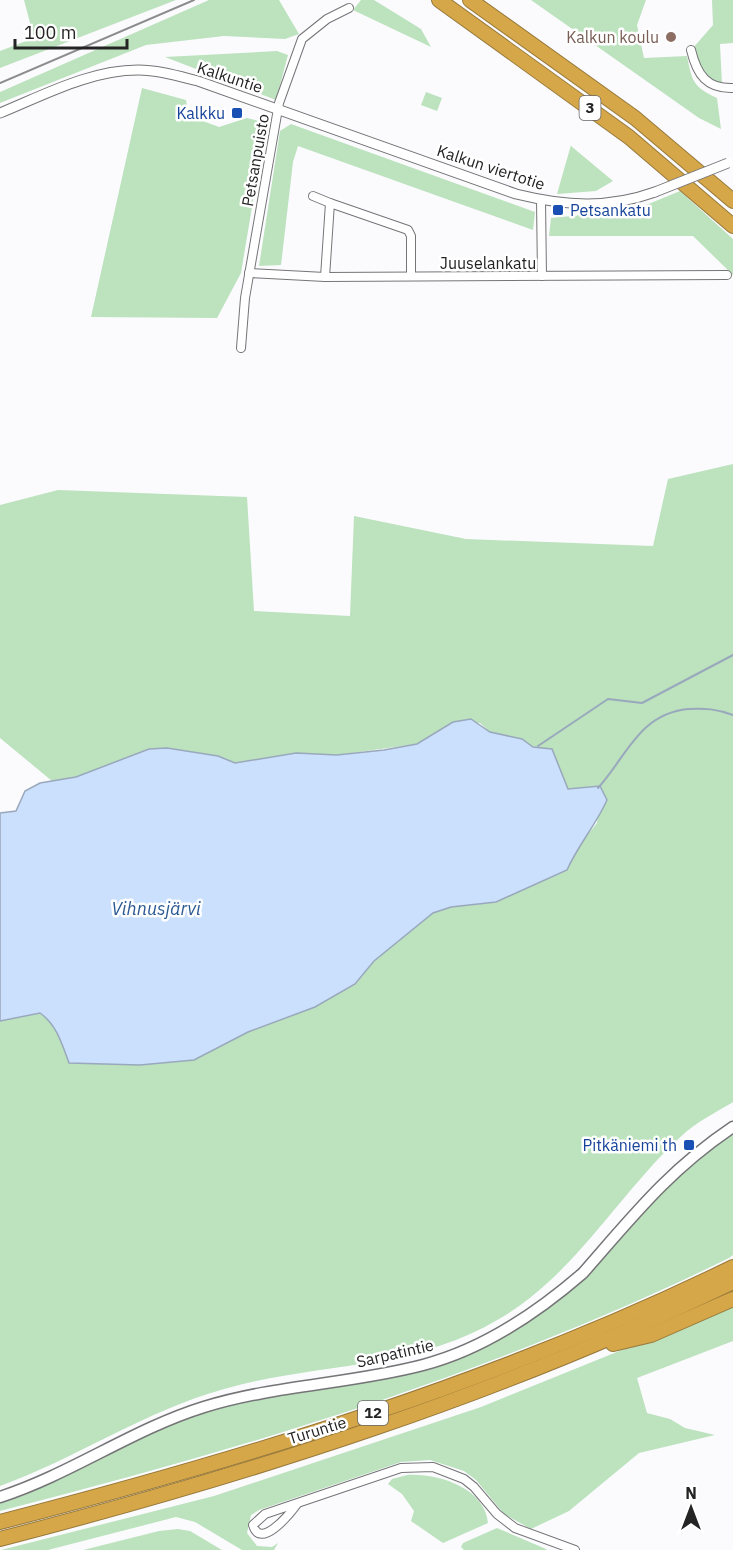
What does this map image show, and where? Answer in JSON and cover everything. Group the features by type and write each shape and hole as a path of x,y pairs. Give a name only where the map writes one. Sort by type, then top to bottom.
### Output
{"highway":[{"name":"3","path":"440,0 629,137 733,226"},
{"name":"3","path":"470,0 635,118 733,201"},
{"name":"Turuntie","path":"0,1539 84,1517 345,1438 579,1353 732,1271"},
{"name":"Turuntie","path":"0,1522 215,1464 431,1393 627,1316 732,1271"},
{"path":"579,1353 651,1335 733,1299"}],"main road":[{"name":"Sarpatintie","path":"0,1497 58,1474 165,1422 202,1407 277,1389 409,1368 479,1343 515,1323 569,1286 661,1184 710,1142 733,1127"}],"street":[{"name":"Petsanpuisto","path":"241,348 243,310 278,109 302,39 327,19 350,8"},
{"path":"691,50 697,69 706,83 721,89 733,88"},
{"name":"Kalkuntie","path":"0,113 91,77 136,70 162,72 198,81 278,109"},
{"name":"Kalkun viertotie","path":"278,109 516,194 559,204 596,205 635,199 730,162"},
{"path":"313,196 408,230 411,236 411,276"},
{"path":"541,200 542,276"},
{"path":"325,277 330,203"},
{"name":"Juuselankatu","path":"249,273 325,277 726,275"},
{"path":"297,1504 276,1536 268,1539 260,1538 254,1532 253,1525 256,1520 297,1504 401,1468 433,1467 464,1479 497,1514 515,1528 575,1550"}],"green space":[{"path":"24,0 176,0 0,68 0,51 34,38"},
{"path":"209,0 279,0 299,34 285,39 224,36 146,45 0,103 0,92"},
{"path":"361,0 374,0 421,29 431,47 353,10"},
{"path":"531,0 646,0 637,25 644,58 687,56 690,72 695,82 717,98 721,129 699,118"},
{"path":"712,0 733,0 733,43 720,44 722,85 710,79 702,71 693,48 713,25"},
{"path":"277,51 288,55 276,100 165,57"},
{"path":"142,88 186,100 189,116 219,127 247,118 266,123 241,273 217,318 91,317"},
{"path":"426,92 442,98 437,111 421,105"},
{"path":"291,124 535,212 533,230 298,146 293,162 281,265 259,266 280,131"},
{"path":"571,145 613,181 596,191 557,194"},
{"path":"680,191 733,239 733,275 693,236 549,236 551,218 634,210"},
{"path":"733,464 733,1102 687,1131 640,1179 576,1255 552,1279 499,1319 466,1336 399,1357 259,1380 195,1398 0,1486 0,1021 40,1013 55,1029 69,1063 140,1065 194,1060 248,1032 315,1007 355,984 374,961 433,913 451,907 496,902 567,870 577,848 597,823 600,786 567,789 533,747 522,739 490,732 480,723 453,722 417,744 337,755 296,753 235,763 218,756 167,748 149,749 76,777 52,781 0,738 0,505 58,490 247,497 254,611 350,616 354,516 466,539 653,546 668,479"},
{"path":"733,1132 733,1255 729,1258 552,1337 371,1404 186,1461 0,1511 0,1502 160,1429 221,1405 462,1355 593,1270 652,1200 683,1169"},
{"path":"733,1305 733,1341 637,1378 647,1413 670,1419 685,1428 715,1435 639,1453 569,1511 531,1529 504,1514 476,1480 464,1471 430,1460 401,1462 259,1510 251,1515 247,1533 257,1546 272,1547 278,1543 274,1550 242,1550 195,1522 176,1517 48,1550 1,1550 214,1496 481,1407"},
{"path":"407,1475 445,1480 469,1491 485,1511 488,1523 443,1543 411,1521 414,1511 402,1494 388,1484 392,1479"},
{"path":"497,1528 547,1550 464,1550 461,1547 463,1543"},
{"path":"178,1529 190,1531 222,1550 83,1550 159,1531"}],"water":[{"name":"Vihnusjärvi","path":"471,719 490,732 522,739 533,747 552,749 568,789 600,786 607,800 567,870 496,902 451,907 433,913 374,961 355,984 315,1007 248,1032 194,1060 140,1065 69,1063 55,1029 40,1013 0,1021 0,813 16,811 25,791 40,783 76,777 149,749 167,748 218,756 235,763 296,753 337,755 417,744 453,722"}],"waterway":[{"path":"538,746 608,699 642,703 733,655"},
{"path":"598,788 636,738 657,719 688,709 711,709 733,715"}],"railway":[{"path":"0,83 194,0"}],"place":[{"name":"Kalkun koulu","path":"671,37"},
{"name":"Kalkku","path":"237,113"},
{"name":"Petsankatu","path":"558,210"},
{"name":"Pitkäniemi th","path":"689,1145"}]}
